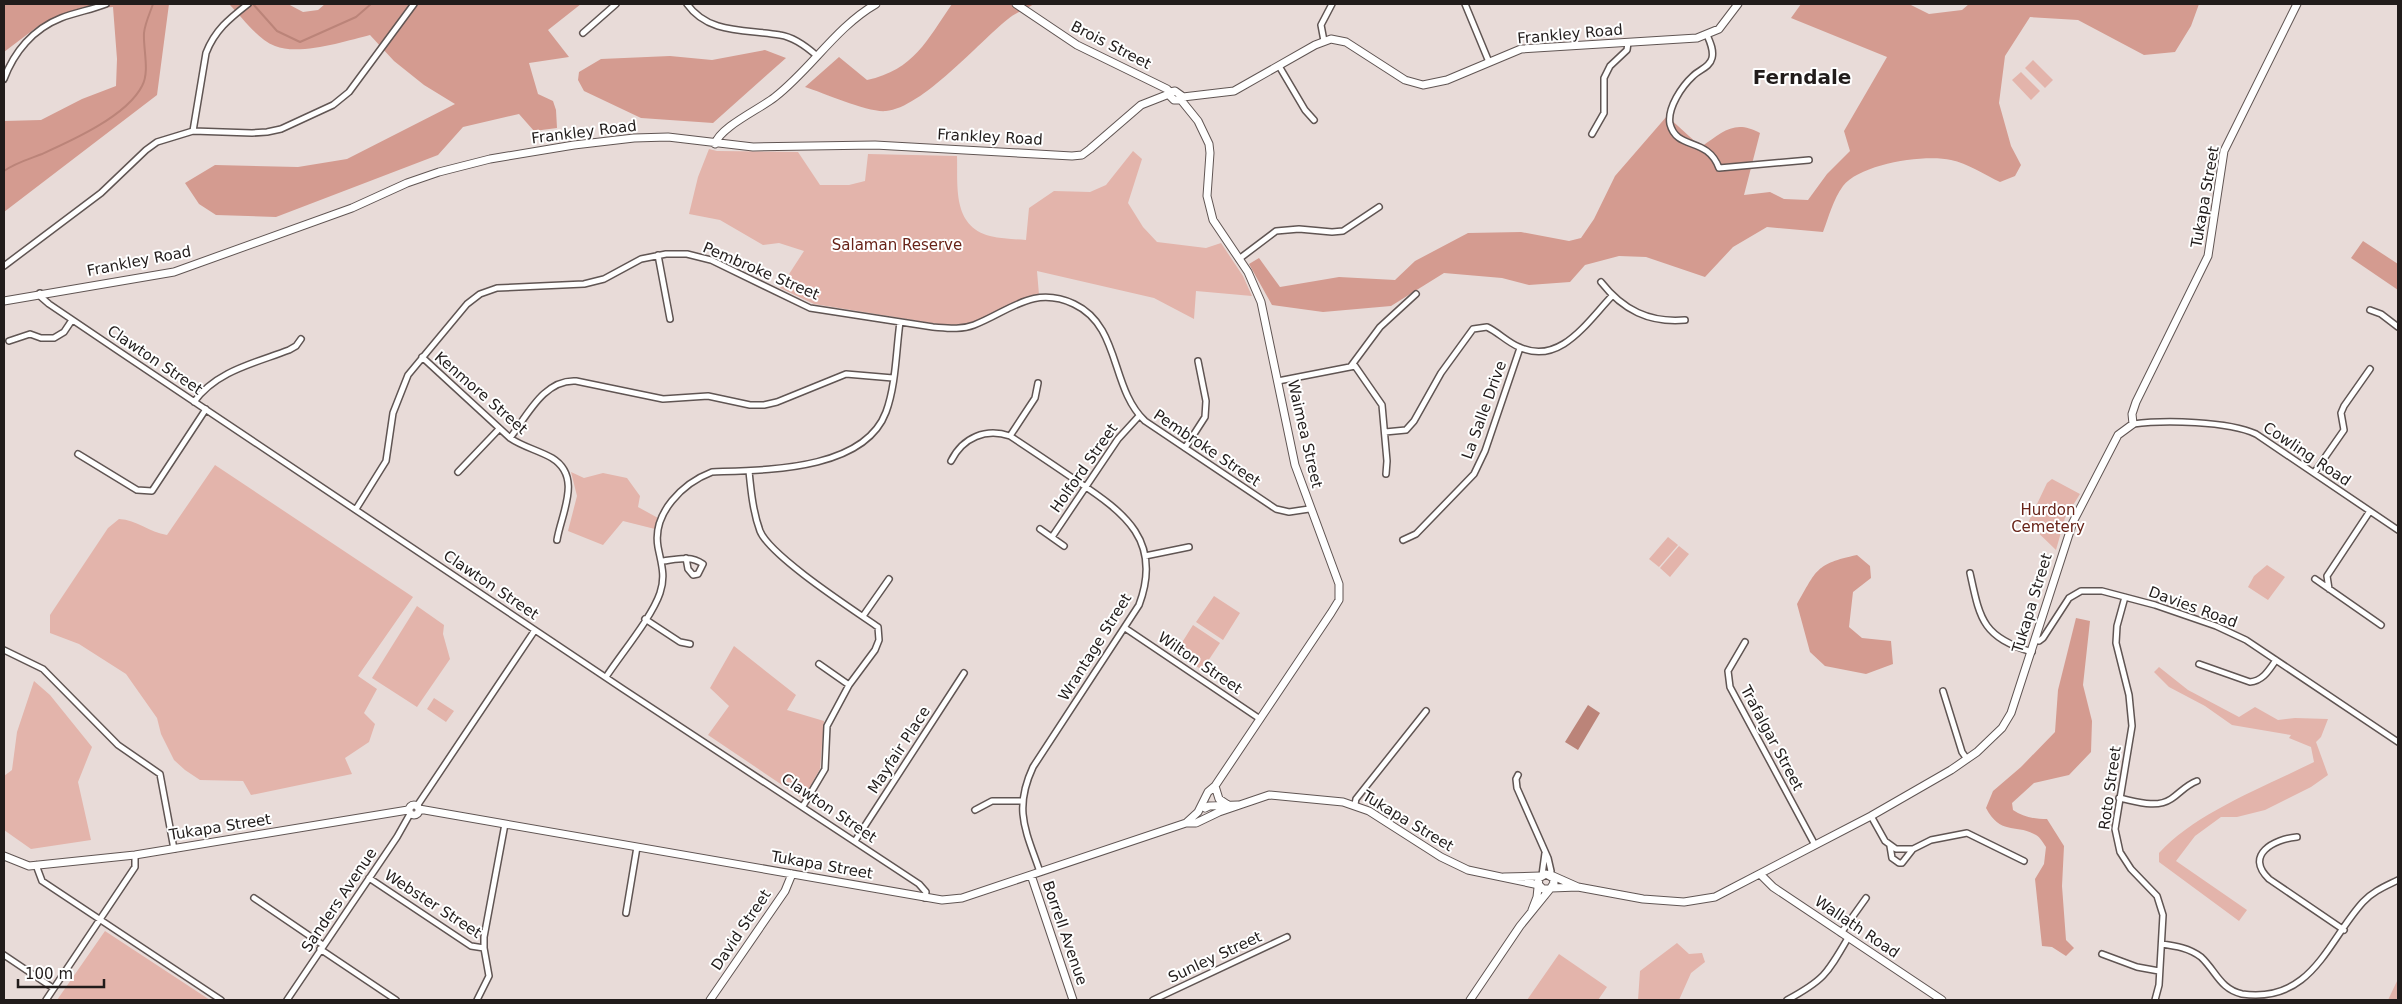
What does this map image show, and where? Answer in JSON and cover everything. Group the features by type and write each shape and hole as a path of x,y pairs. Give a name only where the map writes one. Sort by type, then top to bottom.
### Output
{"street":[{"path":"4,79 13,59 22,47 45,26 62,18 106,4"},
{"path":"193,131 206,53 210,42 225,21 248,4"},
{"path":"4,266 112,184 146,150 169,137 193,131 267,132 281,128 333,105 349,92 414,4"},
{"path":"583,33 616,4"},
{"path":"687,4 692,11 717,26 729,30 782,35 794,40 817,56"},
{"path":"715,144 723,133 775,97 860,13 876,4"},
{"name":"Brois Street","path":"1016,4 1077,45 1167,88 1170,93 1176,92 1182,99"},
{"path":"1182,99 1234,91 1324,41 1321,25 1332,4"},
{"path":"1465,4 1489,62"},
{"name":"Frankley Road","path":"1324,41 1336,39 1346,42 1405,80 1423,86 1439,83 1521,49 1697,38 1707,35 1723,24 1738,4"},
{"name":"Tukapa Street","path":"1503,877 1545,875 1578,887 1644,899 1684,902 1715,897 1871,816 1967,759 1990,741 2007,721 2017,698 2073,522 2118,435 2133,424 2132,414 2136,402 2208,256 2224,151 2297,4"},
{"path":"1707,35 1713,52 1710,62 1690,78 1673,104 1670,124 1678,137 1708,150 1719,168 1809,160"},
{"path":"1592,134 1604,113 1604,78 1610,66 1627,50 1628,43"},
{"path":"1279,66 1305,110 1314,120"},
{"name":"Frankley Road","path":"4,301 40,293 158,275 190,267 352,208 423,177 490,159 634,138 668,137 753,147 875,145 1072,156 1082,155 1141,105 1170,93"},
{"name":"Waimea Street","path":"1182,99 1198,121 1209,144 1207,196 1213,220 1240,258 1261,302 1295,465 1309,508 1339,584 1340,595 1331,613 1215,786 1208,809"},
{"path":"1240,258 1276,231 1299,229 1343,231 1379,207"},
{"name":"Pembroke Street","path":"356,509 386,461 393,413 408,375 422,357 449,329 468,304 488,291 506,287 594,282 613,275 641,259 658,255 687,254 711,260 810,308 900,322 958,328 974,325 1023,301 1046,297 1067,301 1085,310 1099,325 1109,343 1123,390 1139,416 1276,509 1289,512 1309,508"},
{"path":"658,255 670,319"},
{"path":"1601,282 1621,304 1646,317 1670,321 1685,320"},
{"name":"Clawton Street","path":"40,293 41,297 49,304 72,320 919,884 926,892 925,898"},
{"path":"1351,366 1380,327 1416,294"},
{"path":"1384,432 1406,430 1414,421 1441,373 1473,329 1486,327 1520,348 1540,352 1557,349 1572,338 1612,296"},
{"path":"2370,310 2381,314 2398,327"},
{"path":"8,341 30,334 41,338 54,338 64,332 72,320"},
{"path":"606,677 661,592 664,578 663,561 658,547 659,523 677,494 699,477 712,472 749,471 801,465 845,452 869,439 886,413 900,322"},
{"path":"194,402 204,389 213,382 227,374 289,350 296,346 301,339"},
{"name":"La Salle Drive","path":"1403,540 1416,534 1474,474 1485,451 1520,348"},
{"name":"Kenmore Street","path":"422,357 510,438 549,457 558,463 564,471 568,482 568,494 557,540"},
{"path":"1185,448 1202,424 1206,410 1198,361"},
{"path":"1278,381 1351,366 1358,369 1382,405 1386,474"},
{"path":"2314,473 2344,430 2341,413 2370,369"},
{"path":"510,438 540,397 550,388 564,381 576,381 663,399 708,396 750,405 764,405 777,402 846,374 892,378"},
{"path":"1010,436 1035,398 1038,383"},
{"path":"78,454 137,490 152,491 206,409"},
{"name":"Holford Street","path":"1052,537 1121,434 1139,416"},
{"name":"Cowling Road","path":"2133,424 2241,427 2256,434 2398,530"},
{"path":"458,472 499,429"},
{"name":"Wrantage Street","path":"951,461 962,444 976,436 991,432 1010,436 1112,504 1127,518 1138,536 1145,556 1145,579 1142,597 1125,628 1033,767 1025,783 1022,800 1023,820 1040,872"},
{"path":"749,471 753,507 761,533 780,556 878,627 879,640 875,650 849,685 826,726 826,769 803,806"},
{"path":"2329,590 2326,576 2370,511"},
{"path":"1040,530 1064,546"},
{"path":"1145,556 1189,547"},
{"path":"663,561 686,558"},
{"path":"1970,573 1978,610 1984,623 1997,636 2032,652"},
{"path":"863,616 889,579"},
{"path":"2315,579 2381,625"},
{"name":"Davies Road","path":"2035,640 2039,641 2043,638 2069,598 2081,591 2095,590 2125,597 2232,632 2398,742"},
{"name":"Roto Street","path":"2125,597 2116,643 2130,695 2132,726 2115,829 2118,846 2125,861 2150,887 2160,904 2163,915 2162,944 2154,1000"},
{"path":"645,619 680,642 690,644"},
{"name":"Wilton Street","path":"1125,628 1260,719"},
{"path":"418,808 535,630"},
{"name":"Trafalgar Street","path":"1745,642 1728,671 1730,687 1816,846"},
{"path":"4,650 43,669 118,745 160,774 174,849"},
{"path":"2199,664 2250,682 2257,682 2276,660"},
{"path":"818,664 849,685"},
{"name":"Mayfair Place","path":"855,841 964,673"},
{"path":"1944,691 1962,752 1967,759"},
{"path":"1355,804 1356,799 1426,711"},
{"path":"1518,775 1516,779 1518,788 1545,852 1545,875 1539,886 1532,910"},
{"path":"2119,798 2148,803 2163,803 2188,784 2197,781"},
{"path":"1215,786 1219,799 1228,805"},
{"name":"Tukapa Street","path":"4,856 22,864 36,865 135,855 409,812 417,813 418,808 942,900 962,898 1186,823 1196,823 1208,809 1239,805 1275,794 1355,804 1454,864 1475,872 1539,886 1543,889 1578,887"},
{"path":"975,810 992,800 1022,800"},
{"name":"Tukapa Street","path":"1208,809 1234,809 1239,805"},
{"path":"1186,823 1208,809"},
{"name":"Sanders Avenue","path":"287,1000 369,878 409,812"},
{"path":"1871,816 1890,846 1892,858 1902,863 1913,849"},
{"path":"476,1000 489,976 484,948 504,824"},
{"path":"1890,846 1901,850 1913,849 1931,840 1967,833 2024,862"},
{"path":"2297,837 2276,842 2265,849 2260,858 2262,869 2269,879 2344,930"},
{"path":"626,913 638,847"},
{"path":"46,1000 135,867 135,855"},
{"path":"36,865 38,875 42,881 221,1000"},
{"name":"David Street","path":"710,1000 785,891 792,874"},
{"name":"Wallath Road","path":"1760,874 1767,883 1942,1000"},
{"name":"Borrell Avenue","path":"1031,875 1074,1000"},
{"path":"1470,1000 1532,910 1539,904 1550,888 1554,881 1545,875"},
{"name":"Webster Street","path":"369,878 471,946 484,948"},
{"path":"2162,944 2182,947 2193,952 2201,958 2221,983 2234,992 2251,996 2266,996 2290,989 2308,977 2320,965 2369,896 2398,880"},
{"path":"254,898 396,1000"},
{"path":"1841,933 1866,898"},
{"name":"Sunley Street","path":"1153,1000 1287,937"},
{"path":"1787,1000 1806,991 1825,976 1848,938"},
{"path":"2102,954 2137,967 2159,971"},
{"path":"4,955 53,988"}],"green space":[{"path":"2033,60 2053,80 2045,88 2025,68"},
{"path":"2021,72 2040,91 2031,100 2012,80"},
{"name":"Salaman Reserve","path":"709,149 717,151 798,152 820,185 849,185 865,181 868,154 957,156 960,204 969,224 978,231 990,236 1026,240 1029,208 1054,191 1090,192 1106,185 1133,151 1142,159 1128,203 1143,227 1157,242 1206,248 1221,243 1243,276 1252,296 1196,291 1194,319 1154,298 1037,271 1039,295 973,322 950,326 814,304 780,288 804,251 779,243 763,245 720,220 689,214 698,177"},
{"path":"215,465 413,597 358,676 377,689 364,713 375,724 369,742 345,758 352,774 251,795 243,781 200,780 174,760 161,734 157,718 126,674 79,644 50,633 50,615 108,528 119,519 167,535"},
{"path":"571,472 584,478 603,473 627,478 640,496 638,507 658,518 655,529 623,521 603,545 568,531 577,496"},
{"name":"Hurdon Cemetery","path":"2052,479 2080,494 2065,518 2056,550 2028,523 2047,483"},
{"path":"1668,537 1678,545 1659,567 1649,559"},
{"path":"1679,546 1689,554 1670,577 1660,568"},
{"path":"2267,565 2285,577 2268,600 2248,587 2254,576"},
{"path":"1214,596 1240,613 1223,640 1196,622"},
{"path":"417,606 444,625 443,634 450,659 417,707 372,678"},
{"path":"1193,625 1220,643 1202,670 1176,652"},
{"path":"734,646 796,695 787,710 824,721 820,769 803,799 708,735 729,706 710,688"},
{"path":"2159,667 2188,690 2239,717 2255,707 2278,720 2295,718 2328,719 2321,737 2316,742 2328,775 2311,787 2265,810 2237,817 2221,817 2195,836 2176,861 2247,910 2239,921 2159,862 2159,853 2192,825 2211,813 2314,762 2311,747 2289,738 2291,735 2232,725 2205,706 2169,687 2154,672"},
{"path":"34,681 50,695 92,747 78,782 91,840 31,849 4,830 4,776 12,770 17,732"},
{"path":"434,698 454,711 446,722 427,709"},
{"path":"105,931 210,1000 57,1000"},
{"path":"1677,943 1689,954 1702,953 1705,962 1691,973 1679,1000 1638,1000 1640,971"},
{"path":"1559,954 1607,987 1598,1000 1527,1000"},
{"path":"2398,979 2398,1000 2388,1000"}],"shaded area":[{"path":"4,4 169,4 157,95 4,212 4,121 41,120 82,99 116,86 117,59 113,7 86,9 37,27 4,52"},
{"path":"229,4 288,4 303,12 318,10 325,4 581,4 548,30 569,57 529,63 538,94 553,101 556,110 557,128 534,131 519,114 463,127 438,155 276,217 216,215 199,204 185,183 215,165 298,167 347,159 455,104 424,85 394,61 370,35 336,44 285,49 268,43"},
{"path":"952,4 1034,4 1011,17 996,29 933,87 900,107 878,111 805,87 839,57 867,80 897,69 918,52"},
{"path":"1801,4 1909,4 1929,14 1962,10 1969,4 2199,4 2191,26 2175,52 2144,55 2078,20 2030,17 2005,56 1999,103 2011,146 2021,165 2015,176 2000,182 1963,164 1939,158 1893,162 1863,172 1851,178 1843,186 1834,202 1823,232 1767,227 1733,247 1705,277 1646,257 1619,256 1585,265 1570,282 1529,285 1502,278 1444,273 1391,306 1323,312 1272,305 1249,264 1259,258 1280,287 1339,277 1395,280 1415,261 1468,233 1521,232 1569,241 1581,238 1594,219 1615,176 1667,116 1701,147 1722,132 1736,127 1751,129 1760,133 1744,195 1770,192 1784,199 1808,200 1827,174 1850,151 1844,131 1887,57 1791,18"},
{"path":"765,50 786,58 713,123 641,118 584,91 578,80 579,72 601,59 670,56 712,60"},
{"path":"2363,241 2398,264 2398,290 2351,258"},
{"path":"1857,555 1870,566 1871,578 1853,592 1849,627 1862,638 1891,641 1893,664 1866,674 1825,666 1810,652 1797,604 1814,576 1825,565"},
{"path":"2076,618 2090,621 2083,685 2092,721 2091,752 2069,775 2034,783 2012,803 2013,810 2021,814 2033,818 2047,819 2064,846 2062,886 2066,940 2074,948 2066,956 2052,947 2042,946 2035,879 2044,864 2046,847 2036,835 2003,826 1992,817 1986,808 1993,791 2021,767 2055,732 2058,690"},
{"path":"1588,705 1600,713 1578,750 1565,742"}],"waterway":[{"path":"4,171 17,163 68,142 97,126 135,97 142,86 146,74 144,33 153,4"},
{"path":"253,4 277,31 300,42 356,17 371,4"}],"district":[{"name":"Ferndale","path":"1802,77"}]}
